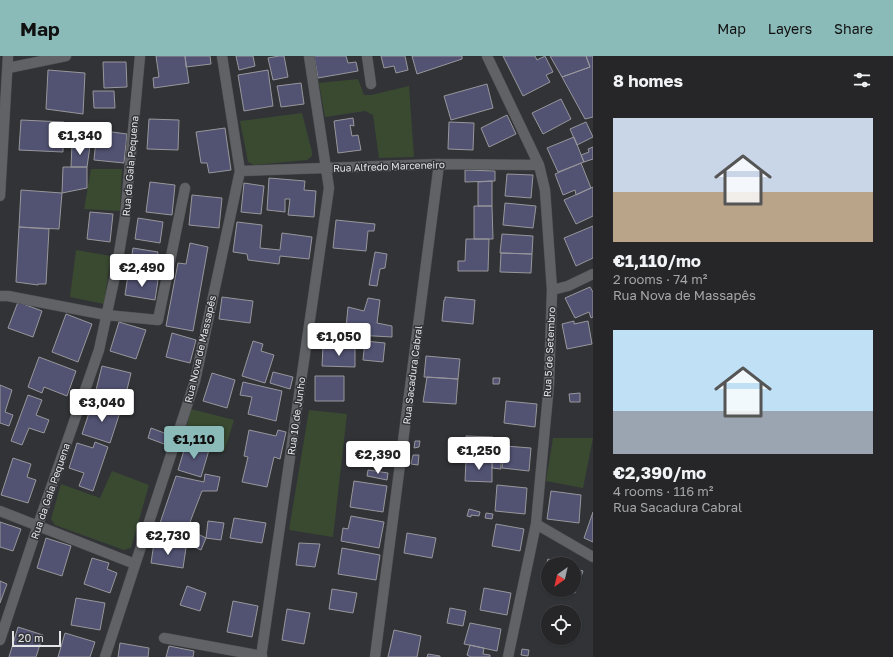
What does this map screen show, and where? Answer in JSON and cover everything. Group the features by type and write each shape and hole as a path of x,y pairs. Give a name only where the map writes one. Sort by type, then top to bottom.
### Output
{"street":[{"path":"0,196 8,56"},
{"path":"8,68 66,56"},
{"name":"Rua da Gaia Pequena","path":"0,640 99,350 126,217 140,56"},
{"name":"Rua Nova de Massapês","path":"105,657 195,381 240,170 222,56"},
{"name":"Rua 10 de Junho","path":"262,657 329,188 308,56"},
{"path":"367,56 371,84"},
{"name":"Rua 5 de Setembro","path":"487,56 539,165 545,190 552,290 549,384 536,524 508,657"},
{"name":"Rua Alfredo Marceneiro","path":"240,170 439,164 539,165"},
{"name":"Rua Sacadura Cabral","path":"375,657 439,164"},
{"path":"0,296 8,296 106,315 158,320 185,188"},
{"path":"552,290 568,286 593,274"},
{"path":"0,511 135,564"},
{"path":"536,524 593,557"},
{"path":"164,638 262,657"}],"green space":[{"path":"358,79 364,95 371,95 409,86 414,157 379,158 373,115 365,111 325,117 319,83"},
{"path":"302,113 312,156 307,160 254,165 248,162 240,121"},
{"path":"91,169 122,169 120,211 84,209"},
{"path":"76,250 111,256 104,304 70,297"},
{"path":"191,409 234,420 224,452 183,441"},
{"path":"309,410 347,414 333,537 289,530"},
{"path":"553,438 593,438 583,488 546,481"},
{"path":"112,471 149,485 131,548 124,550 55,525 51,519 61,484 100,498"}],"building":[{"path":"156,56 185,56 189,83 154,88 153,78 159,77"},
{"path":"185,56 210,56 211,64 186,67"},
{"path":"236,56 253,56 255,66 239,70"},
{"path":"284,56 288,77 273,80 268,58"},
{"path":"314,56 346,56 348,63 356,62 358,71 318,78"},
{"path":"381,56 405,56 408,70 396,73 394,66 384,68"},
{"path":"412,56 462,56 462,59 417,74"},
{"path":"503,56 535,56 537,60 545,56 553,72 546,75 550,82 523,96"},
{"path":"550,56 586,56 590,67 562,77"},
{"path":"586,56 593,56 593,117 585,119 562,77 590,67"},
{"path":"103,62 126,62 127,87 104,88"},
{"path":"48,70 85,73 83,114 46,109"},
{"path":"268,70 273,106 244,111 238,75"},
{"path":"301,83 304,104 281,107 277,86"},
{"path":"487,84 493,108 451,120 444,96"},
{"path":"93,91 114,91 115,108 94,108"},
{"path":"561,99 571,119 543,134 532,113"},
{"path":"507,115 516,134 489,147 481,128"},
{"path":"353,118 354,126 350,125 352,136 358,135 361,150 338,153 334,121"},
{"path":"149,119 179,120 178,150 147,149"},
{"path":"21,120 64,122 63,152 19,150"},
{"path":"449,122 474,123 473,150 448,149"},
{"path":"586,122 593,137 577,145 570,129"},
{"path":"225,128 231,170 209,173 207,163 201,163 196,132"},
{"path":"97,130 127,134 124,163 94,160"},
{"path":"574,137 584,162 558,172 547,148"},
{"path":"72,144 90,146 87,167 71,167"},
{"path":"593,147 593,159 584,162 581,155 589,152 588,149"},
{"path":"581,163 591,188 576,195 575,190 563,195 555,174"},
{"path":"63,167 87,167 87,188 62,193"},
{"path":"465,170 495,171 495,181 465,182"},
{"path":"507,174 533,175 531,198 505,196"},
{"path":"269,178 305,181 304,190 316,191 314,217 288,215 290,199 285,199 285,212 267,210"},
{"path":"492,181 492,206 478,206 478,182"},
{"path":"150,182 175,185 172,215 146,212"},
{"path":"244,183 264,186 261,214 241,212"},
{"path":"593,187 593,216 576,224 564,200"},
{"path":"21,190 62,193 59,229 19,227"},
{"path":"192,195 222,198 219,228 189,225"},
{"path":"505,203 536,206 533,228 503,225"},
{"path":"474,206 492,206 493,239 474,239"},
{"path":"90,212 113,214 110,242 87,239"},
{"path":"138,218 163,222 160,243 135,239"},
{"path":"336,220 375,224 374,231 368,231 366,251 333,248"},
{"path":"237,222 262,225 260,248 280,250 282,233 312,237 309,259 280,256 279,264 248,260 247,254 233,252"},
{"path":"593,226 593,258 576,266 564,238"},
{"path":"19,227 49,229 46,284 38,285 16,282"},
{"path":"502,234 533,236 532,254 500,253"},
{"path":"466,239 489,239 488,271 458,271 458,261 465,261"},
{"path":"190,243 208,247 193,331 166,326 178,263 186,264"},
{"path":"133,248 158,252 155,273 130,269"},
{"path":"375,252 387,254 385,268 380,269 377,286 369,285"},
{"path":"501,253 532,254 531,273 500,272"},
{"path":"128,275 158,280 155,300 125,295"},
{"path":"590,287 593,292 593,317 591,318 589,312 575,318 565,298"},
{"path":"222,297 253,301 250,323 219,319"},
{"path":"445,297 475,300 473,324 442,321"},
{"path":"368,298 380,300 377,323 392,326 392,337 338,334 337,327 346,328 348,307 364,311"},
{"path":"18,302 42,311 33,337 8,328"},
{"path":"66,314 92,324 78,362 52,352"},
{"path":"574,321 574,324 588,321 592,344 567,349 562,324"},
{"path":"119,322 146,330 136,359 110,351"},
{"path":"172,333 196,340 190,363 166,357"},
{"path":"253,341 263,344 261,351 274,355 265,383 242,376"},
{"path":"365,341 385,343 383,362 363,360"},
{"path":"323,346 355,347 355,367 322,366"},
{"path":"426,356 460,359 458,379 424,377"},
{"path":"39,357 76,371 67,396 44,387 42,393 28,387"},
{"path":"102,366 131,373 125,398 96,390"},
{"path":"273,372 293,377 290,389 270,383"},
{"path":"212,373 235,380 227,408 203,401"},
{"path":"315,376 344,376 344,401 315,401"},
{"path":"427,377 458,379 456,404 423,402"},
{"path":"493,378 500,378 499,384 493,384"},
{"path":"243,382 282,391 276,421 248,414 252,397 240,395"},
{"path":"0,385 12,390 5,412 13,415 9,426 0,423"},
{"path":"580,393 580,402 570,402 569,394"},
{"path":"28,395 42,400 36,415 49,420 44,433 29,428 22,445 11,441"},
{"path":"506,401 537,404 535,427 504,423"},
{"path":"107,405 121,409 110,443 82,434 91,407 105,411"},
{"path":"151,428 167,434 164,444 148,438"},
{"path":"249,430 276,436 278,430 286,432 280,459 274,457 267,487 242,482 248,457 244,456"},
{"path":"466,436 493,437 492,460 466,459"},
{"path":"415,441 420,441 419,447 414,448"},
{"path":"95,442 108,447 93,491 79,486 84,473 69,468 77,443 93,448"},
{"path":"186,444 209,450 201,477 178,470"},
{"path":"505,446 531,448 529,471 502,468"},
{"path":"413,455 419,455 418,465 411,464"},
{"path":"493,457 501,457 501,469 492,468"},
{"path":"13,458 31,464 27,477 36,480 28,503 1,495"},
{"path":"466,459 492,460 492,482 465,481"},
{"path":"368,470 388,473 387,480 367,476"},
{"path":"205,474 220,477 217,491 202,491 185,535 159,526 176,476 204,482"},
{"path":"354,481 387,486 383,512 350,507"},
{"path":"497,485 527,488 525,514 495,511"},
{"path":"551,491 581,495 579,523 547,519"},
{"path":"469,509 480,512 479,516 467,516"},
{"path":"593,512 593,542 584,538"},
{"path":"486,513 493,514 492,519 485,518"},
{"path":"351,516 384,522 379,548 341,541 343,528 348,529"},
{"path":"234,518 266,523 262,543 230,538"},
{"path":"208,521 224,523 221,540 206,538"},
{"path":"0,522 21,529 13,551 0,547"},
{"path":"496,524 524,529 520,551 492,546"},
{"path":"192,531 206,538 201,550 188,544"},
{"path":"407,533 436,538 432,558 404,553"},
{"path":"46,538 71,546 62,576 37,568"},
{"path":"154,543 186,548 183,568 151,563"},
{"path":"299,543 320,544 315,567 296,565"},
{"path":"342,548 380,555 376,580 338,574"},
{"path":"92,558 109,563 107,569 117,573 110,593 84,584"},
{"path":"0,581 7,584 0,603"},
{"path":"187,586 206,593 200,611 180,605"},
{"path":"484,588 511,593 507,615 480,610"},
{"path":"332,589 357,593 353,613 329,609"},
{"path":"76,598 105,603 100,630 71,625"},
{"path":"233,601 258,606 252,637 227,632"},
{"path":"450,608 466,611 463,626 447,623"},
{"path":"287,609 310,613 304,644 282,640"},
{"path":"470,623 501,629 497,651 464,644"},
{"path":"18,627 43,635 36,657 9,657"},
{"path":"394,630 421,636 417,657 388,657"},
{"path":"65,633 95,642 90,657 58,657"},
{"path":"120,643 149,648 148,657 118,657"},
{"path":"470,645 484,648 483,654 490,655 490,657 471,657 467,655"},
{"path":"169,646 194,651 193,657 166,657"},
{"path":"522,649 529,650 528,656 521,655"},
{"path":"428,654 440,656 440,657 427,657"}]}
